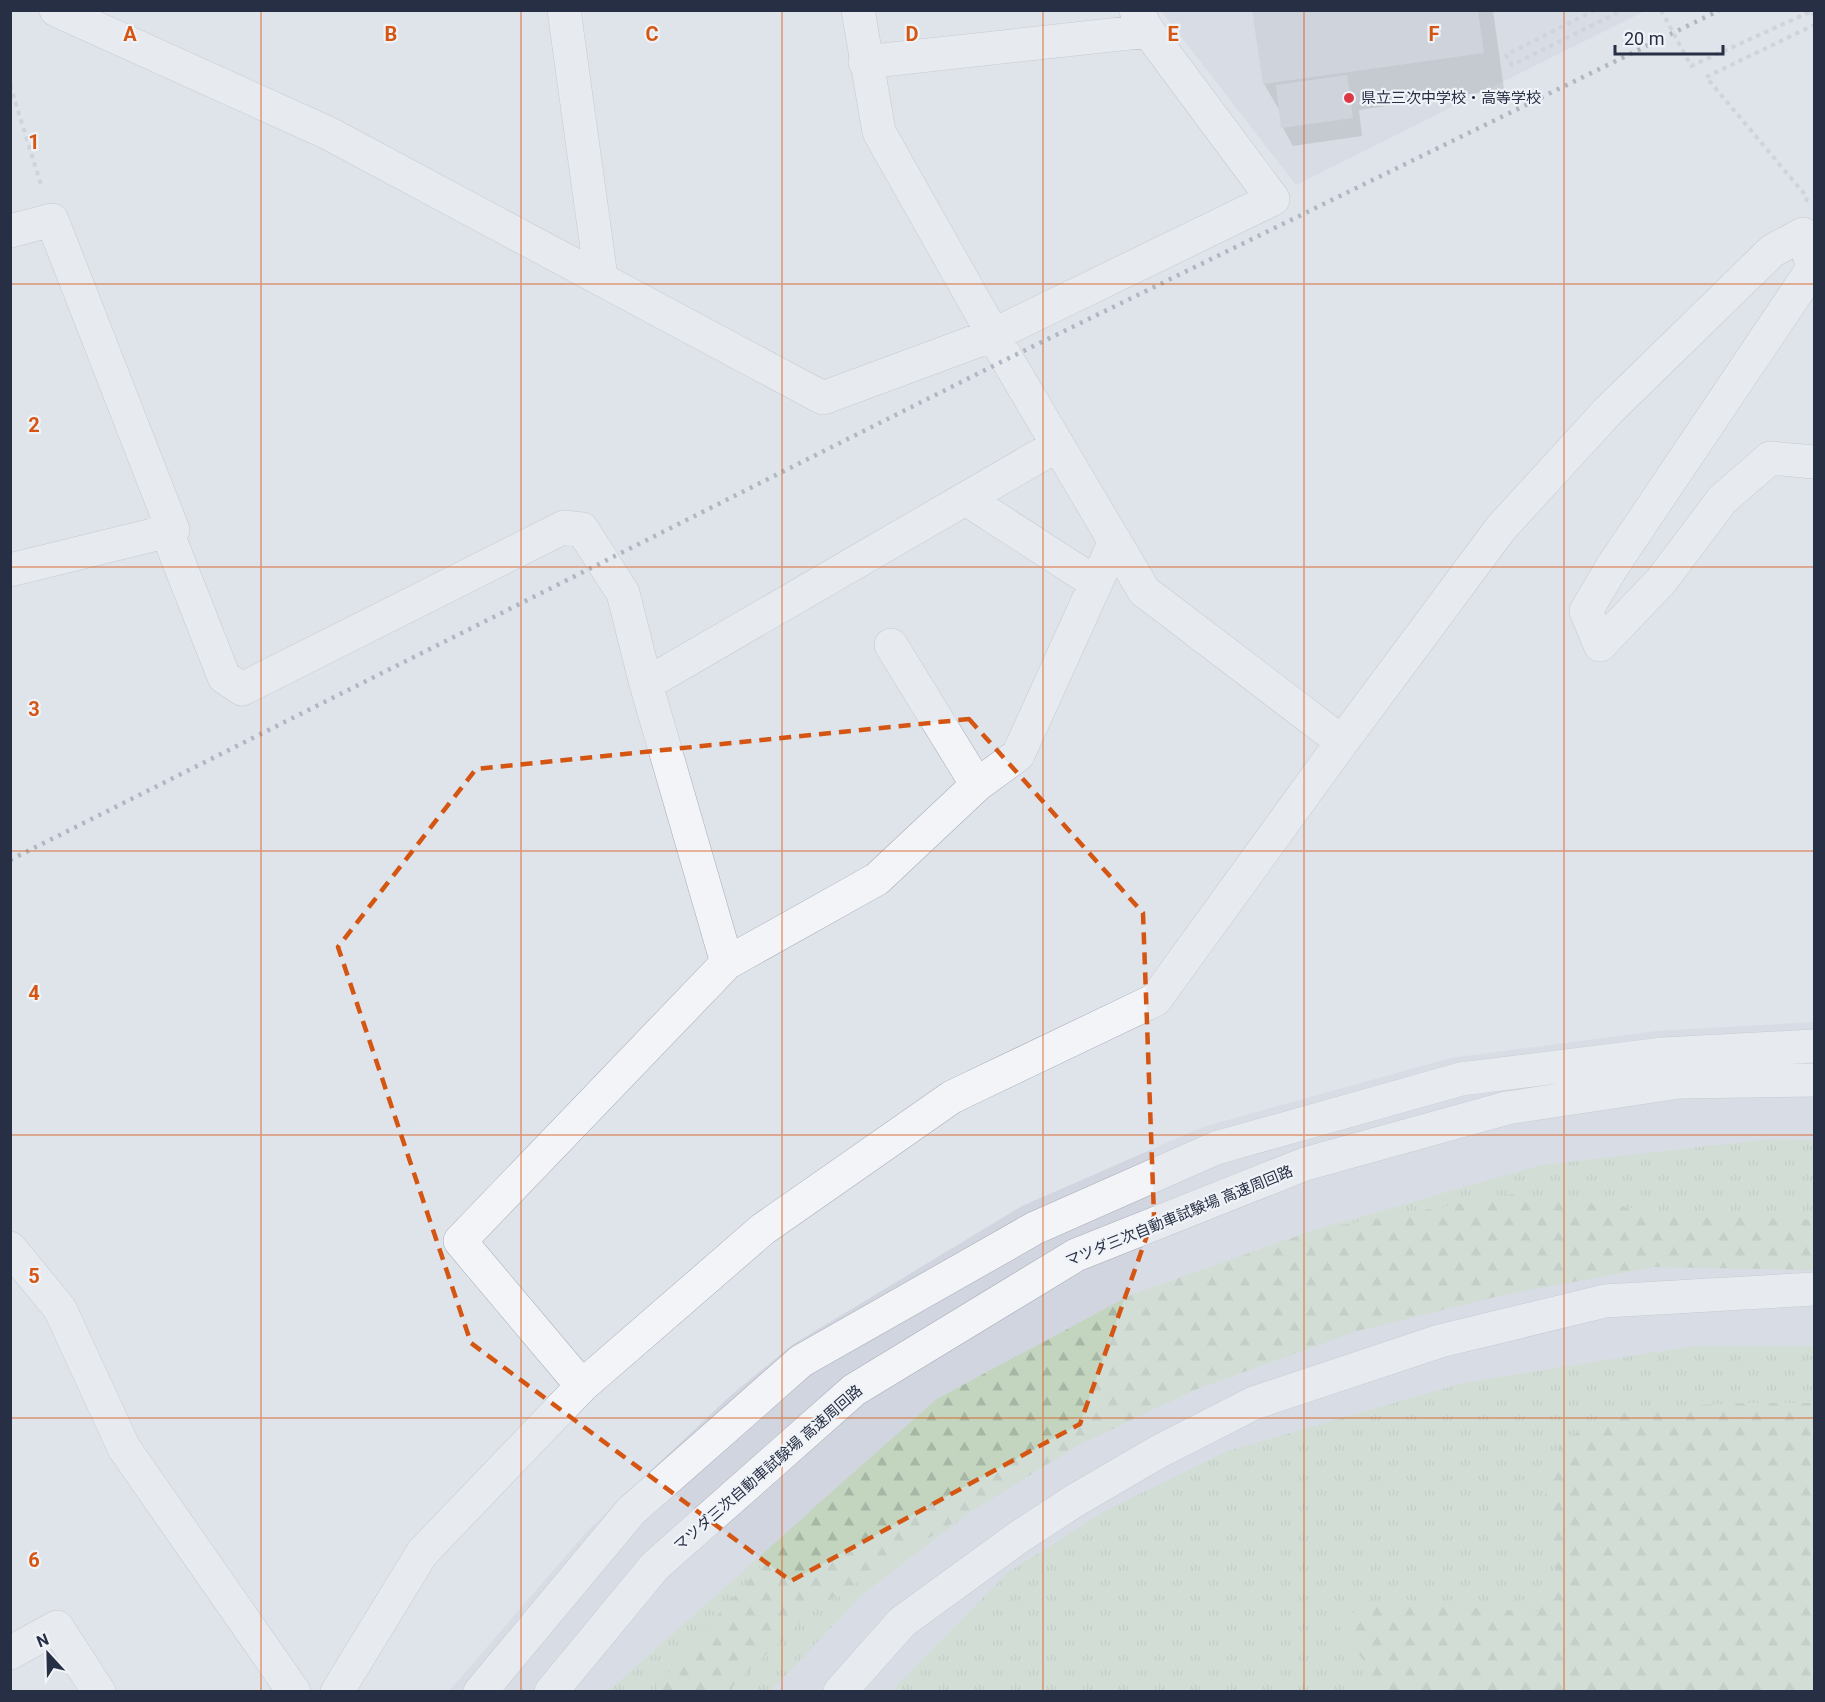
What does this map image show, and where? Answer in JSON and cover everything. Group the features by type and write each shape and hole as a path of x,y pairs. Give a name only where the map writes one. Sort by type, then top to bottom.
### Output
{"street":[{"path":"56,10 328,133 601,277 823,398 993,335 1273,199 1142,21 866,62"},
{"path":"564,10 601,277"},
{"path":"858,10 879,132 993,335 1144,591 1342,741"},
{"path":"10,231 52,220 173,530 10,570"},
{"path":"337,1692 422,1553 582,1386 763,1229 952,1096 1155,1000 1342,741 1501,528 1608,411 1772,251 1803,234 1813,268 1612,567 1586,611 1600,645 1661,581 1722,500 1770,458 1815,462"},
{"path":"646,684 1058,445"},
{"path":"966,499 1096,583"},
{"path":"167,532 224,677 242,689 564,527 582,529 623,593 646,684 728,963"},
{"path":"582,1386 460,1241 728,963 876,879 977,785 1018,755 1115,542"},
{"path":"891,645 977,785"},
{"path":"480,1692 631,1511 801,1361 1035,1228 1216,1148 1461,1079 1663,1054 1815,1046"},
{"name":"マツダ三次自動車試験場 高速周回路","path":"551,1692 655,1566 854,1390 1076,1255 1305,1164 1507,1108 1679,1082 1815,1080"},
{"path":"10,1248 60,1309 124,1448 294,1692"},
{"path":"840,1692 902,1623 1019,1537 1074,1500 1158,1452 1254,1403 1440,1341 1605,1301 1815,1289"},
{"path":"10,1653 57,1627 99,1692"}],"path":[{"path":"1595,10 1506,55 1512,65 1623,10"},
{"path":"1661,10 1691,66 1812,10 1815,15"},
{"path":"1803,234 1807,197 1706,77 1815,26"},
{"path":"10,85 52,220"}],"highlighted area":[{"path":"969,719 1143,913 1154,1216 1080,1424 791,1581 471,1343 338,947 476,769"}],"shaded area":[{"name":"県立三次中学校・高等学校","path":"1161,11 1645,11 1296,185"},
{"path":"1814,1022 1814,1691 448,1692 590,1528 729,1397 792,1345 1022,1206 1203,1127 1451,1058 1656,1031"}],"green space":[{"path":"1770,1139 1814,1140 1814,1270 1653,1267 1503,1295 1357,1331 1194,1390 1075,1447 972,1511 863,1594 771,1691 607,1692 937,1399 1131,1295 1314,1230 1541,1165"},
{"path":"1513,1194 1697,1216 1814,1220 1814,1270 1653,1267 1503,1295 1357,1331 1194,1390 1075,1447 813,1610 728,1691 655,1691 699,1636 810,1511 937,1399 1131,1295 1314,1230"},
{"path":"1693,1346 1814,1346 1814,1691 891,1692 1007,1573 1105,1511 1228,1451 1463,1383"},
{"path":"1814,1403 1814,1691 1370,1691 1369,1668 1336,1622 1374,1601 1537,1612 1557,1578 1543,1501 1560,1443 1621,1408"}],"building":[{"path":"1252,10 1478,10 1484,53 1263,84"},
{"path":"1347,75 1353,118 1281,128 1276,85"}],"railway":[{"path":"10,860 1007,359 1720,10"}],"place":[{"name":"県立三次中学校・高等学校","path":"1349,98"}]}
